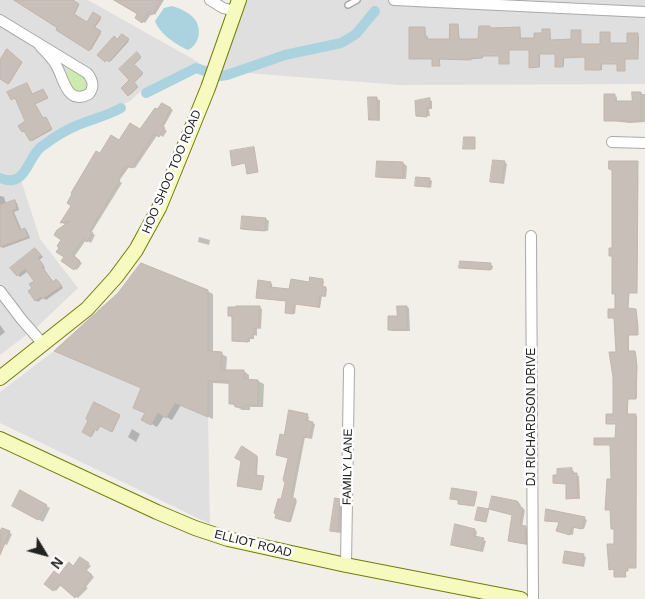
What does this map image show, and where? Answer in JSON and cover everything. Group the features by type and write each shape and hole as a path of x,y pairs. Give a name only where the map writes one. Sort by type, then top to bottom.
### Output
{"street":[{"path":"210,0 223,8 237,6"},
{"path":"394,0 645,12"},
{"name":"HOO SHOO TOO ROAD","path":"0,378 87,309 116,277 136,250 162,201 213,74 237,6"},
{"path":"0,21 87,73 93,87 89,94 82,97 75,96 67,91 57,66 40,46"},
{"path":"612,142 645,143"},
{"name":"DJ RICHARDSON DRIVE","path":"531,236 533,599"},
{"path":"0,291 44,345"},
{"name":"FAMILY LANE","path":"346,565 349,370"},
{"name":"ELLIOT ROAD","path":"0,439 195,528 244,543 521,599"}],"lane":[{"path":"348,5 357,0"}],"shaded area":[{"path":"0,0 88,0 200,63 141,91 130,101 106,113 67,125 35,149 17,174 22,183 40,239 78,288 38,326 0,355"},
{"path":"247,0 645,0 645,84 399,85 222,71"},
{"path":"54,351 208,417 210,524 0,423 0,392"}],"green space":[{"path":"68,69 83,77 87,85 85,90 79,92 72,87 66,74"}],"water":[{"path":"172,6 189,14 198,25 199,34 197,42 188,50 168,38 155,21 164,8"}],"building":[{"path":"14,0 73,0 79,4 74,14 87,22 93,12 101,17 94,27 101,31 89,51"},
{"path":"114,0 161,0 152,15 148,12 142,23 135,18 137,14"},
{"path":"450,24 458,24 459,39 478,39 479,26 490,26 490,28 520,27 520,38 534,38 534,33 542,33 542,29 550,29 550,40 571,39 571,30 581,30 581,44 600,44 600,32 610,32 610,43 627,43 627,33 638,33 638,59 625,59 625,71 617,71 617,64 601,64 601,70 585,70 585,57 563,58 563,67 555,67 555,54 539,54 539,67 529,68 529,50 509,50 509,64 499,64 499,56 482,56 482,58 471,58 471,60 439,59 440,66 432,66 432,59 409,59 409,27 425,27 427,39 449,39"},
{"path":"122,34 129,39 109,62 107,60 105,62 97,55 114,36 117,39"},
{"path":"7,49 22,62 8,84 0,79 0,60"},
{"path":"137,52 141,57 134,64 143,73 134,82 138,87 128,96 121,88 129,80 119,69"},
{"path":"27,83 32,94 43,89 48,98 35,104 43,118 46,117 52,129 30,141 24,131 22,132 18,126 25,121 15,98 11,100 7,92"},
{"path":"632,92 641,92 641,121 604,121 604,94 615,94 615,101 632,101"},
{"path":"368,97 377,97 378,120 369,120"},
{"path":"430,98 430,108 427,108 427,117 416,116 415,101"},
{"path":"162,103 171,108 162,126 165,128 159,137 154,134 132,168 126,166 118,179 120,180 90,231 93,233 87,242 83,239 72,254 80,261 74,270 61,261 64,257 56,252 61,240 54,235 57,230 70,221 60,223 71,206 67,203 71,193 96,151 100,153 111,135 119,140 130,123 140,129 155,108 157,109"},
{"path":"464,137 475,137 475,149 463,149"},
{"path":"254,147 258,172 247,174 245,163 232,166 230,151"},
{"path":"493,160 505,161 502,183 490,182"},
{"path":"377,161 403,162 403,178 376,177"},
{"path":"609,161 638,161 637,293 629,293 628,308 636,309 638,327 638,335 628,335 628,351 635,351 637,366 636,399 628,399 627,414 636,414 636,568 628,568 628,571 625,571 626,577 614,577 614,569 609,570 607,544 614,544 614,529 611,529 610,510 605,510 607,479 611,479 610,445 594,445 594,438 615,438 616,424 606,424 606,414 613,414 613,377 609,352 616,352 614,318 608,318 608,309 615,309 615,294 612,294 612,256 609,256 609,248 612,248 612,170 609,169"},
{"path":"416,177 430,178 429,187 415,186"},
{"path":"15,200 17,209 12,211 20,230 25,228 28,237 0,247 0,205"},
{"path":"242,216 266,218 265,231 241,229"},
{"path":"35,248 41,255 38,258 44,266 42,267 53,282 56,279 62,286 42,299 41,297 35,301 28,291 32,288 29,284 34,281 25,269 17,276 10,268"},
{"path":"460,261 491,263 490,270 459,268"},
{"path":"141,263 208,290 208,351 222,352 221,370 244,370 244,379 258,380 258,405 235,407 235,404 229,404 229,381 208,381 208,417 175,403 166,418 158,413 151,425 141,420 145,413 133,408 141,388 54,351 118,293"},
{"path":"310,277 323,279 322,286 326,287 325,296 320,296 319,307 294,304 293,314 285,313 286,301 256,298 258,280 271,282 270,287 289,289 291,279 309,282"},
{"path":"260,306 259,328 254,328 254,335 252,335 252,338 248,338 248,342 232,341 232,316 228,316 228,307"},
{"path":"397,306 407,306 407,330 388,330 388,316 397,316"},
{"path":"94,402 120,415 112,432 100,426 97,431 95,429 91,437 82,432"},
{"path":"289,410 308,414 306,420 313,422 310,438 303,437 291,497 296,499 289,522 275,518 276,514 274,513 278,499 281,499 285,483 283,480 288,458 276,455 280,434 284,435"},
{"path":"242,446 257,456 256,475 264,476 261,490 237,486 241,461 235,458"},
{"path":"572,468 572,473 577,473 578,498 566,499 566,484 553,483 553,475 557,475 557,469"},
{"path":"452,488 477,492 474,506 458,504 458,500 450,499"},
{"path":"20,490 47,505 38,520 12,506"},
{"path":"492,496 517,501 519,503 518,507 523,508 520,525 526,526 526,544 508,541 512,515 489,509"},
{"path":"335,498 340,499 338,532 330,531"},
{"path":"478,507 489,509 486,522 475,520"},
{"path":"546,509 585,517 582,529 572,527 570,535 556,531 559,522 545,521"},
{"path":"455,524 475,529 474,536 484,538 481,551 451,545"},
{"path":"2,528 10,531 0,555 0,532"},
{"path":"565,551 584,554 582,566 563,563"},
{"path":"80,557 89,563 85,569 92,575 84,585 86,586 75,598 59,584 53,591 44,584 54,571 59,575 69,562 73,566"}],"waterway":[{"path":"146,93 196,68 220,76 227,75 285,55 341,43 356,34 375,11"},
{"path":"0,178 9,180 21,176 36,152 55,137 73,127 121,108"}]}
